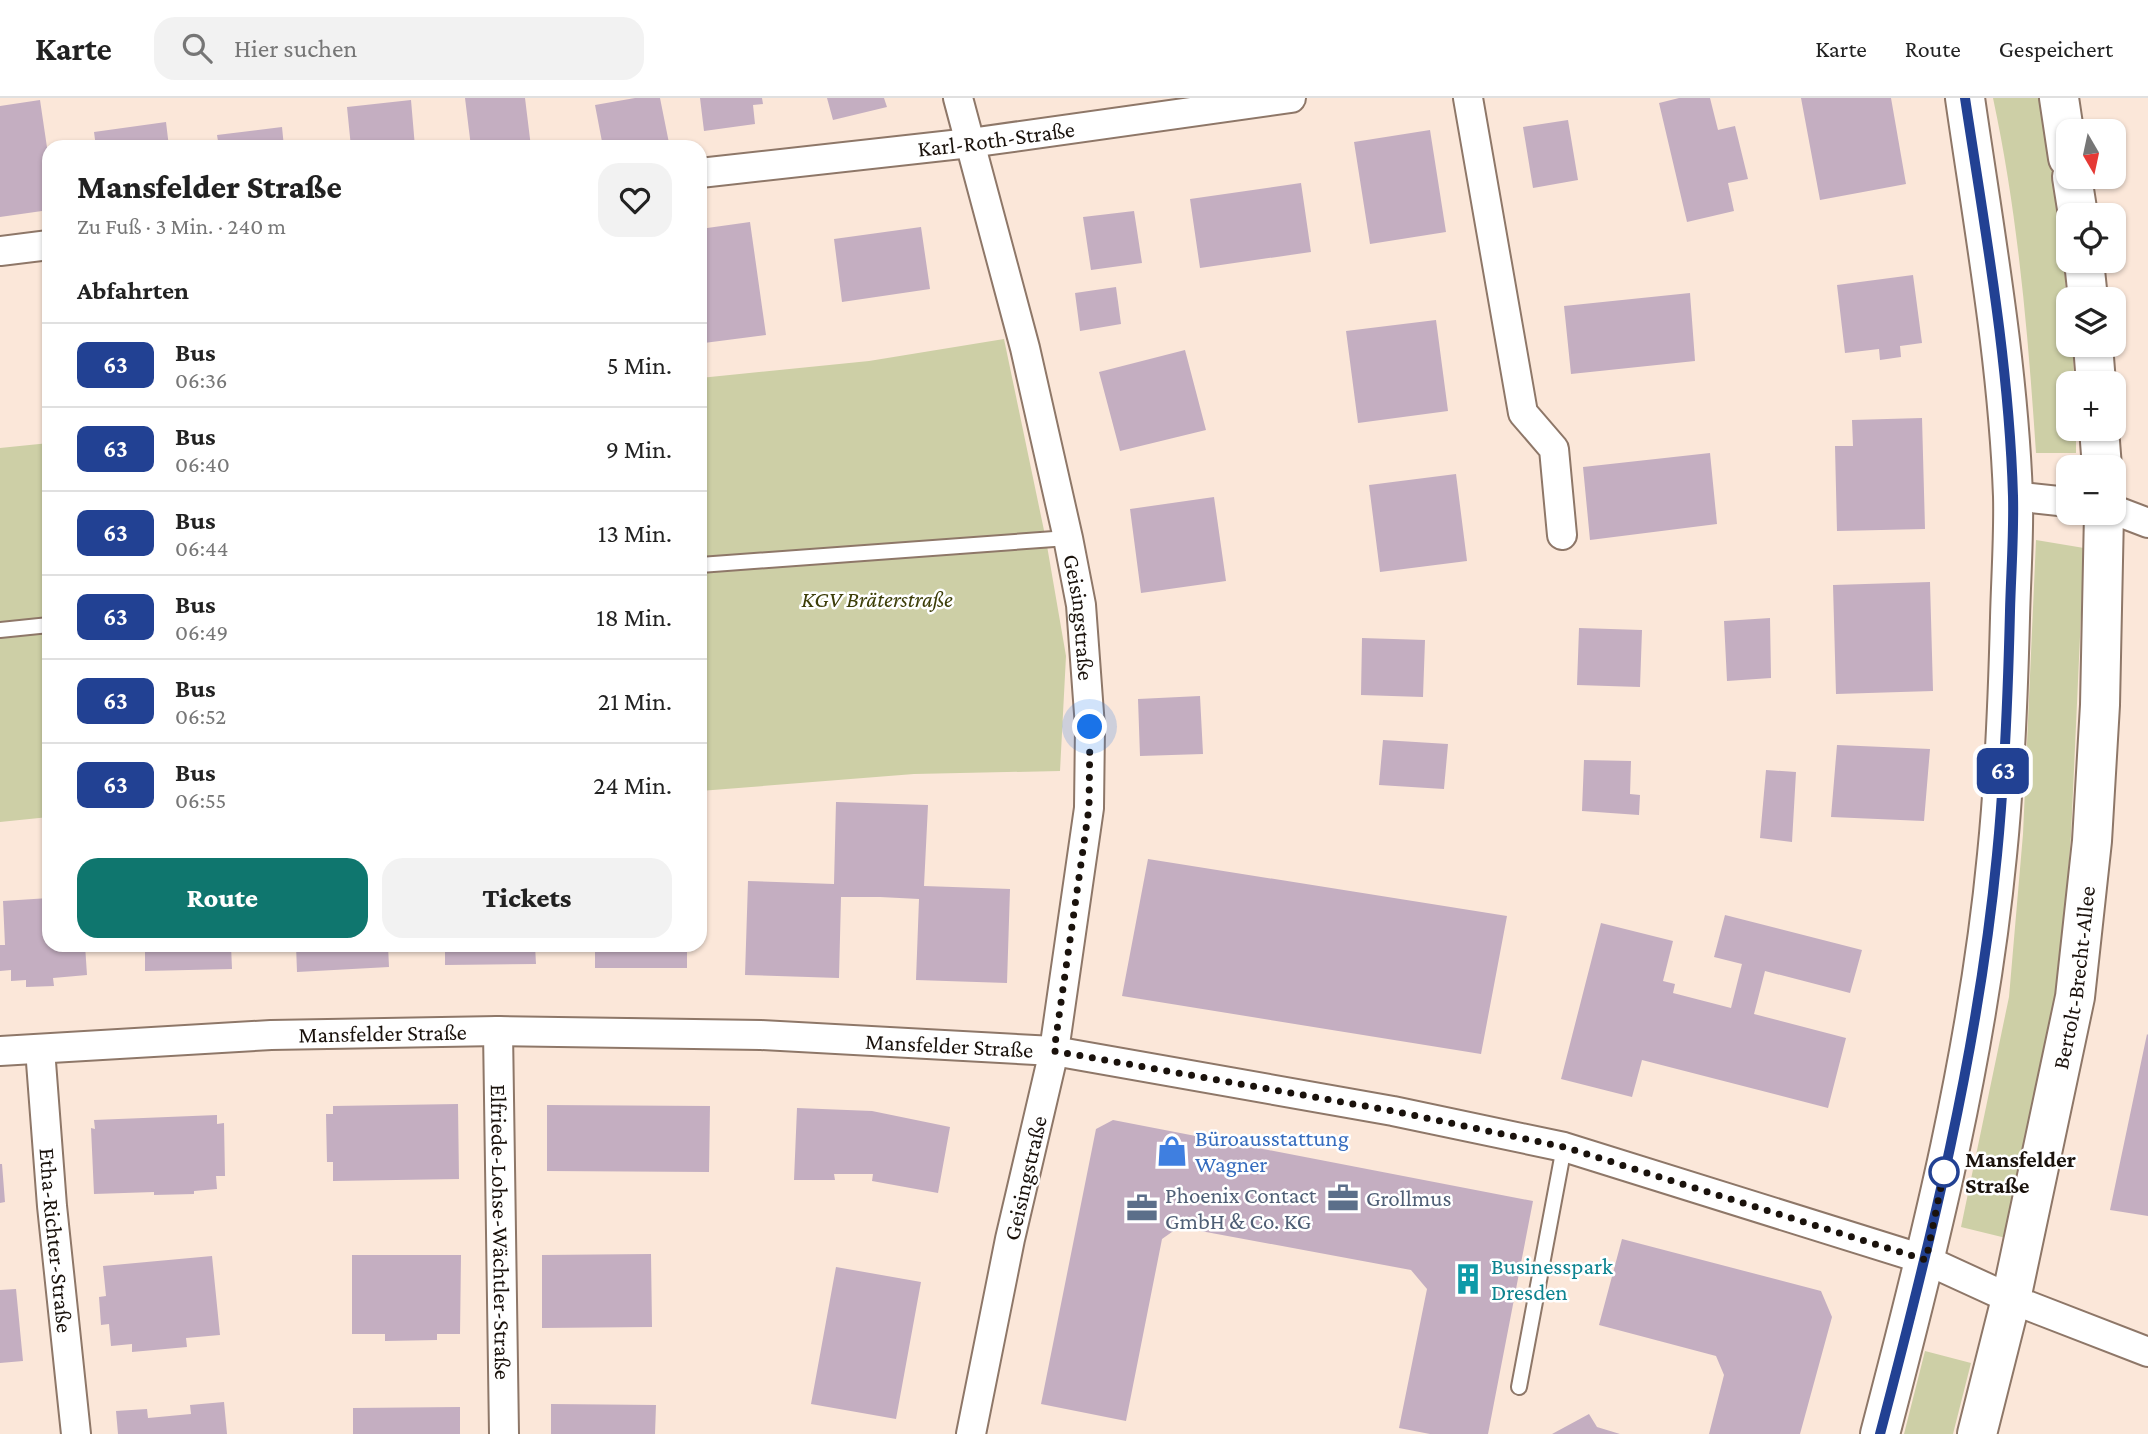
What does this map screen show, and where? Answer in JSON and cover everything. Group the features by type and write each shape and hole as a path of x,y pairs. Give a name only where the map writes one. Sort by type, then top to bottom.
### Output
{"street":[{"name":"Geisingstraße","path":"958,98 1025,348 1068,538 1081,605 1088,668 1090,727 1089,808 1054,1051 1010,1239 971,1434"},
{"name":"Karl-Roth-Straße","path":"707,172 970,143 1291,98"},
{"path":"1468,98 1523,413 1554,449 1562,535"},
{"path":"1880,1434 1926,1260 1965,1075 1997,855 2008,701 2013,496 2001,344 1965,98"},
{"path":"2059,98 2062,119"},
{"path":"0,251 42,246"},
{"path":"2013,496 2056,501"},
{"path":"2126,515 2148,523"},
{"name":"Bertolt-Brecht-Allee","path":"1977,1434 2011,1299 2076,984 2093,827 2100,705 2105,525"},
{"name":"Mansfelder Straße","path":"0,1051 271,1035 498,1031 761,1035 1054,1051 1393,1111 1564,1147 1926,1260 2011,1299 2148,1352"},
{"name":"Elfriede-Lohse-Wächtler-Straße","path":"498,1031 504,1434"},
{"name":"Etha-Richter-Straße","path":"40,1049 52,1206 76,1434"}],"lane":[{"path":"707,564 1068,538"},
{"path":"0,630 42,626"},
{"path":"1519,1388 1564,1147"}],"green space":[{"path":"1993,98 2040,98 2057,203 2056,273 2064,273 2065,287 2056,287 2056,357 2073,357 2074,371 2056,371 2056,441 2076,441 2076,453 2036,453 2021,274"},
{"name":"KGV Bräterstraße","path":"1004,339 1046,540 1066,656 1060,771 914,774 707,790 707,377 869,361"},
{"path":"42,444 42,818 0,822 0,448"},
{"path":"2036,540 2084,548 2071,836 2058,997 2006,1238 1961,1227 2009,997 2023,834"},
{"path":"1925,1351 1971,1363 1953,1434 1904,1434"}],"building":[{"path":"465,98 525,98 530,140 470,140"},
{"path":"635,98 660,98 668,140 602,140 595,105"},
{"path":"700,98 762,98 763,104 753,105 755,124 704,131"},
{"path":"827,98 884,98 887,107 833,120"},
{"path":"1679,98 1710,98 1718,130 1735,126 1748,179 1728,183 1734,211 1687,222 1659,103"},
{"path":"1801,98 1891,98 1906,184 1820,200"},
{"path":"40,100 46,140 42,140 42,211 0,217 0,106"},
{"path":"411,100 414,140 350,140 347,107"},
{"path":"1568,120 1578,180 1533,188 1523,127"},
{"path":"166,122 168,140 95,140 94,132"},
{"path":"282,127 283,140 218,140 217,135"},
{"path":"1430,130 1446,232 1370,244 1354,142"},
{"path":"1301,183 1311,252 1200,268 1190,199"},
{"path":"1134,211 1142,263 1091,270 1083,217"},
{"path":"750,222 766,335 707,343 707,228"},
{"path":"921,227 930,289 842,302 834,239"},
{"path":"1913,275 1922,343 1900,346 1901,357 1880,360 1879,349 1845,353 1837,285"},
{"path":"1116,287 1121,324 1080,331 1075,293"},
{"path":"1690,293 1695,361 1571,374 1564,306"},
{"path":"1436,320 1448,411 1358,423 1346,331"},
{"path":"1185,350 1206,430 1120,451 1099,372"},
{"path":"1922,418 1925,529 1837,531 1835,446 1853,446 1852,420"},
{"path":"1710,453 1717,524 1590,540 1583,467"},
{"path":"1456,474 1467,561 1380,572 1369,485"},
{"path":"1214,497 1226,581 1141,593 1130,509"},
{"path":"1930,582 1933,691 1836,694 1833,585"},
{"path":"1770,618 1771,678 1727,681 1724,621"},
{"path":"1579,628 1642,630 1640,687 1577,685"},
{"path":"1362,638 1425,640 1423,697 1361,695"},
{"path":"1200,696 1203,754 1140,756 1138,699"},
{"path":"1383,740 1448,744 1444,789 1379,785"},
{"path":"1837,745 1930,749 1924,821 1831,817"},
{"path":"1584,760 1631,761 1630,794 1640,795 1639,815 1582,811"},
{"path":"1766,770 1796,772 1792,842 1760,838"},
{"path":"836,802 928,805 924,886 1010,889 1007,983 916,980 919,899 880,897 841,897 839,978 745,975 748,881 834,884"},
{"path":"1148,859 1507,916 1481,1054 1122,996"},
{"path":"42,898 42,952 85,952 87,975 53,978 54,986 26,987 26,980 11,981 11,970 0,971 0,945 5,945 3,901"},
{"path":"1725,915 1862,950 1850,993 1765,971 1754,1014 1846,1038 1828,1108 1642,1060 1632,1097 1561,1079 1601,923 1673,941 1663,981 1675,984 1673,993 1731,1008 1742,964 1714,957"},
{"path":"145,952 231,952 232,969 145,971"},
{"path":"296,952 388,952 389,967 297,972"},
{"path":"445,952 535,952 536,964 445,965"},
{"path":"595,952 687,952 687,968 595,968"},
{"path":"2148,1035 2148,1216 2110,1210"},
{"path":"458,1104 459,1179 333,1181 333,1162 327,1162 326,1114 333,1114 333,1106"},
{"path":"547,1105 710,1106 709,1172 547,1171"},
{"path":"797,1108 872,1111 950,1127 938,1193 872,1181 873,1174 834,1174 835,1180 794,1180"},
{"path":"217,1115 217,1124 224,1123 225,1176 216,1176 217,1189 194,1191 194,1194 94,1194 91,1128 95,1129 94,1120"},
{"name":"Businesspark Dresden","path":"1113,1120 1533,1201 1488,1434 1430,1434 1399,1428 1427,1289 1411,1270 1179,1227 1162,1239 1126,1421 1041,1404 1096,1129"},
{"path":"0,1164 5,1202 0,1203"},
{"path":"1622,1239 1821,1291 1832,1317 1800,1434 1709,1434 1724,1375 1716,1356 1599,1325"},
{"path":"651,1254 652,1327 542,1328 542,1255"},
{"path":"352,1255 461,1255 460,1334 437,1334 437,1340 385,1341 385,1334 352,1334"},
{"path":"212,1256 220,1335 186,1338 187,1347 132,1352 132,1344 111,1346 109,1324 101,1325 99,1297 106,1296 103,1266"},
{"path":"836,1267 921,1282 896,1419 811,1404"},
{"path":"16,1289 23,1361 0,1363 0,1290"},
{"path":"224,1402 227,1434 118,1434 116,1411 147,1409 148,1418 191,1414 190,1405"},
{"path":"551,1404 656,1405 655,1434 551,1434"},
{"path":"460,1407 460,1434 353,1434 353,1408"},
{"path":"1589,1414 1597,1427 1620,1434 1552,1434"}],"bus line":[{"name":"63","path":"1880,1434 1926,1260 1965,1075 1997,855 2008,701 2013,496 2001,344 1965,98"}],"place":[{"name":"Büroausstattung Wagner","path":"1172,1151"},
{"name":"Mansfelder Straße","path":"1944,1172"},
{"name":"Grollmus","path":"1343,1198"},
{"name":"Phoenix Contact GmbH & Co. KG","path":"1142,1208"},
{"name":"Businesspark Dresden","path":"1468,1279"}],"route":[{"path":"1090,727 1089,808 1054,1051 1393,1111 1564,1147 1926,1260 1944,1172"}]}
